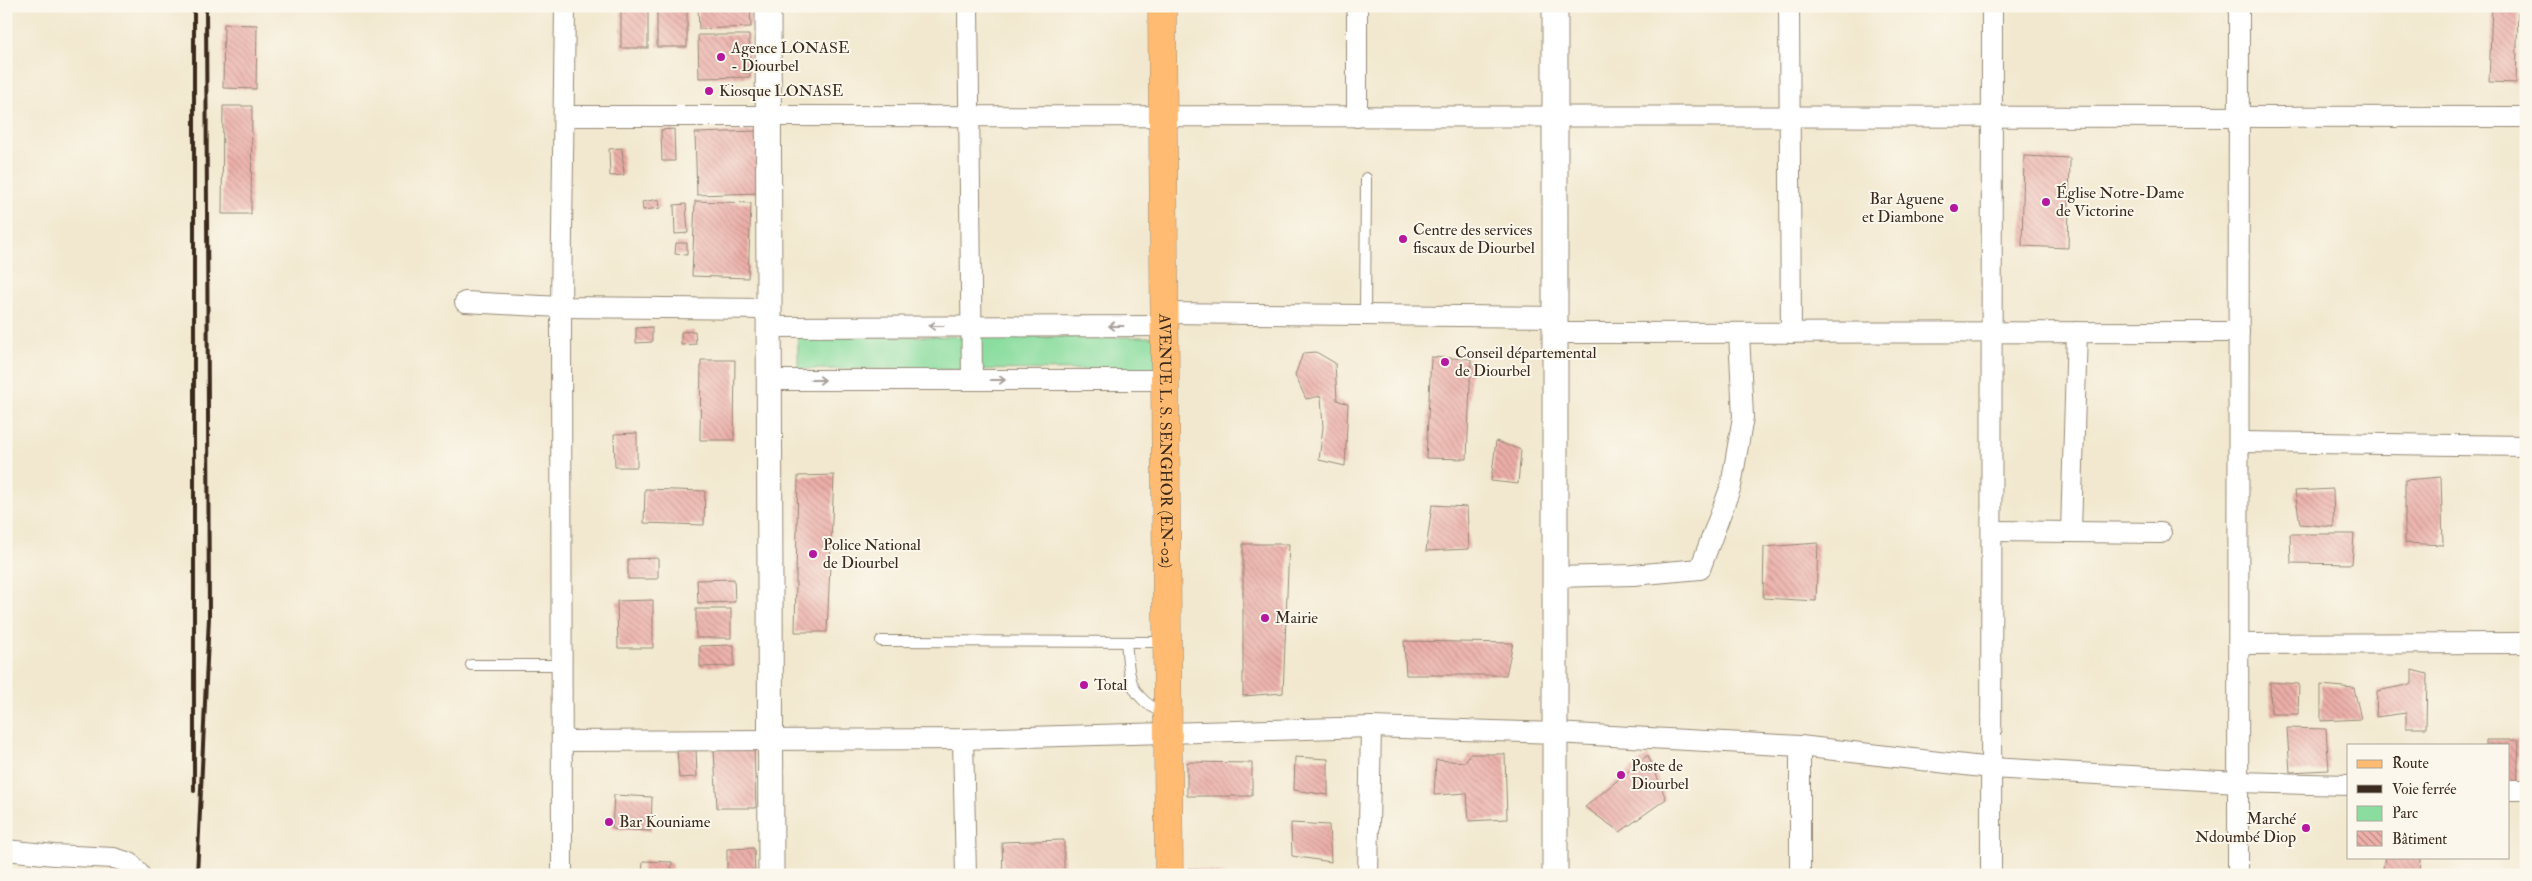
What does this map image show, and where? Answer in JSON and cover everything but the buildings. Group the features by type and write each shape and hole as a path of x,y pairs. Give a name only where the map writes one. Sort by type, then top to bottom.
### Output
{"main road":[{"name":"AVENUE L. S. SENGHOR (EN-02)","path":"1162,6 1168,875"}],"street":[{"path":"562,875 561,307 564,6"},
{"path":"768,6 771,875"},
{"path":"968,6 972,380"},
{"path":"1356,117 1357,6"},
{"path":"1555,6 1555,875"},
{"path":"1789,6 1791,332"},
{"path":"1991,875 1992,6"},
{"path":"2238,875 2239,6"},
{"path":"564,116 2526,117"},
{"path":"465,302 769,318 971,326 1165,319 1366,316 1740,333 2239,332"},
{"path":"2071,531 2078,332"},
{"path":"1555,577 1633,575 1700,569 1731,486 1743,418 1740,333"},
{"path":"769,380 1165,380"},
{"path":"2239,442 2526,446"},
{"path":"1992,531 2161,533"},
{"path":"2239,644 2526,643"},
{"path":"562,741 964,739 1168,724 1371,727 1555,733 1800,746 1991,768 2238,782 2347,785"},
{"path":"1368,875 1371,727"},
{"path":"964,739 966,875"},
{"path":"1800,746 1800,875"},
{"path":"2510,790 2526,790"},
{"path":"6,850 54,856 114,858 130,863 140,875"}],"lane":[{"path":"1366,178 1366,316"},
{"path":"881,641 1167,642"},
{"path":"1126,642 1130,682 1138,695 1168,724"},
{"path":"471,665 562,664"}],"green space":[{"path":"798,336 1156,337 1156,370 798,369"}],"railway":[{"path":"194,6 194,791"},
{"path":"197,875 209,617 206,6"}],"place":[{"name":"Agence LONASE - Diourbel","path":"721,57"},
{"name":"Kiosque LONASE","path":"709,91"},
{"name":"Église Notre-Dame de Victorine","path":"2046,202"},
{"name":"Bar Aguene et Diambone","path":"1954,208"},
{"name":"Centre des services fiscaux de Diourbel","path":"1403,239"},
{"name":"Conseil départemental de Diourbel","path":"1445,362"},
{"name":"Police National de Diourbel","path":"813,554"},
{"name":"Mairie","path":"1265,618"},
{"name":"Total","path":"1084,685"},
{"name":"Poste de Diourbel","path":"1621,775"},
{"name":"Bar Kouniame","path":"609,822"},
{"name":"Marché Ndoumbé Diop","path":"2306,828"}]}
